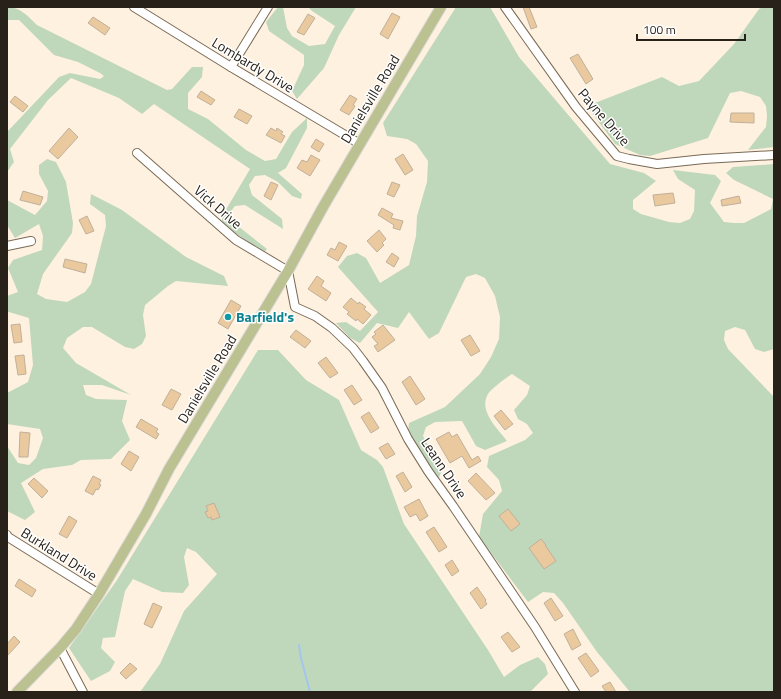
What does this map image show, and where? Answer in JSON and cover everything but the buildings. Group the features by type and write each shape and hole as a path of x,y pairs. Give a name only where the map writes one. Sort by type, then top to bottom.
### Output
{"main road":[{"name":"Danielsville Road","path":"17,692 60,648 76,629 99,594 146,514 169,469 288,272 327,201 441,7"}],"street":[{"name":"Lombardy Drive","path":"134,7 360,144"},
{"path":"231,67 268,7"},
{"name":"Payne Drive","path":"505,7 576,107 617,156 658,164 704,159 774,155"},
{"name":"Vick Drive","path":"136,153 236,240 288,272"},
{"path":"7,246 31,241"},
{"name":"Leann Drive","path":"288,272 295,308 315,316 332,328 363,360 382,388 408,439 428,471 454,506 535,627 575,692"},
{"name":"Burkland Drive","path":"7,535 99,594"},
{"path":"60,648 83,692"}],"green space":[{"path":"7,7 20,10 37,25 167,90 172,89 192,67 203,67 202,77 188,93 188,109 208,119 246,150 265,161 276,159 292,132 307,118 307,128 286,168 278,173 302,194 301,199 292,196 278,182 265,175 255,176 249,185 252,195 282,219 283,229 245,205 235,206 229,214 229,219 267,249 264,253 221,223 224,213 250,169 154,104 142,114 119,98 71,78 48,100 10,149 14,162 7,172 7,132 59,77 70,73 100,79 104,76 78,62 54,55 19,20 7,20"},
{"path":"278,7 283,7 287,28 292,36 309,46 325,44 335,26 308,7 356,7 339,35 324,68 297,99 292,91 304,65 304,55 269,31 266,22"},
{"path":"456,7 490,7 519,57 610,164 644,173 656,181 633,200 633,209 641,214 669,222 680,223 690,219 694,211 695,190 678,179 673,170 715,175 721,181 710,203 724,222 744,223 771,209 773,199 734,180 726,173 733,167 774,164 774,349 764,352 755,349 745,330 735,327 725,331 724,340 728,349 774,397 774,692 630,692 597,652 563,603 554,593 543,592 528,602 479,537 483,514 502,491 499,480 487,467 489,456 525,440 533,433 527,424 518,419 514,410 527,395 530,386 512,374 492,389 488,394 485,407 490,419 507,441 485,450 476,446 462,421 435,422 426,427 423,436 442,470 438,480 432,478 408,431 409,423 445,407 480,374 491,357 499,339 500,317 495,296 485,278 476,274 466,277 439,333 429,339 409,312 398,328 377,323 360,343 350,338 336,323 346,322 360,331 378,312 338,267 347,256 357,253 366,258 380,283 409,265 416,236 417,216 427,182 428,161 416,144 407,139 387,136 383,123"},
{"path":"763,7 774,7 774,147 748,150 766,127 766,106 760,97 741,91 730,93 708,138 650,156 640,155 615,144 587,106 662,77 679,86 699,81 734,44 759,9"},
{"path":"47,159 56,162 66,182 73,223 72,233 43,274 37,294 46,299 67,302 85,292 91,284 106,226 105,215 90,204 91,194 122,210 186,257 224,276 228,286 176,281 168,286 145,305 143,315 146,336 142,344 134,349 125,347 92,327 83,327 67,338 63,348 76,363 131,395 102,385 83,385 86,395 96,399 127,400 122,421 130,440 111,459 81,460 72,465 43,469 21,483 35,512 25,520 7,511 7,446 18,463 29,465 36,458 43,438 40,429 7,424 7,393 28,382 33,365 29,318 7,312 7,296 18,292 8,268 13,260 42,250 43,236 39,224 15,238 7,225 7,200 35,215 47,201 48,191 39,174 39,165"},
{"path":"258,350 278,350 306,380 339,400 361,450 377,460 383,467 404,524 488,650 504,677 520,665 538,657 545,664 548,674 530,692 140,692 160,664 184,611 217,574 196,552 187,548 184,557 189,585 183,593 162,592 133,579 125,591 115,637 103,638 101,648 115,662 110,671 91,681 69,648 117,580"}],"waterway":[{"path":"299,645 310,692"}],"place":[{"name":"Barfield's","path":"228,317"}]}
